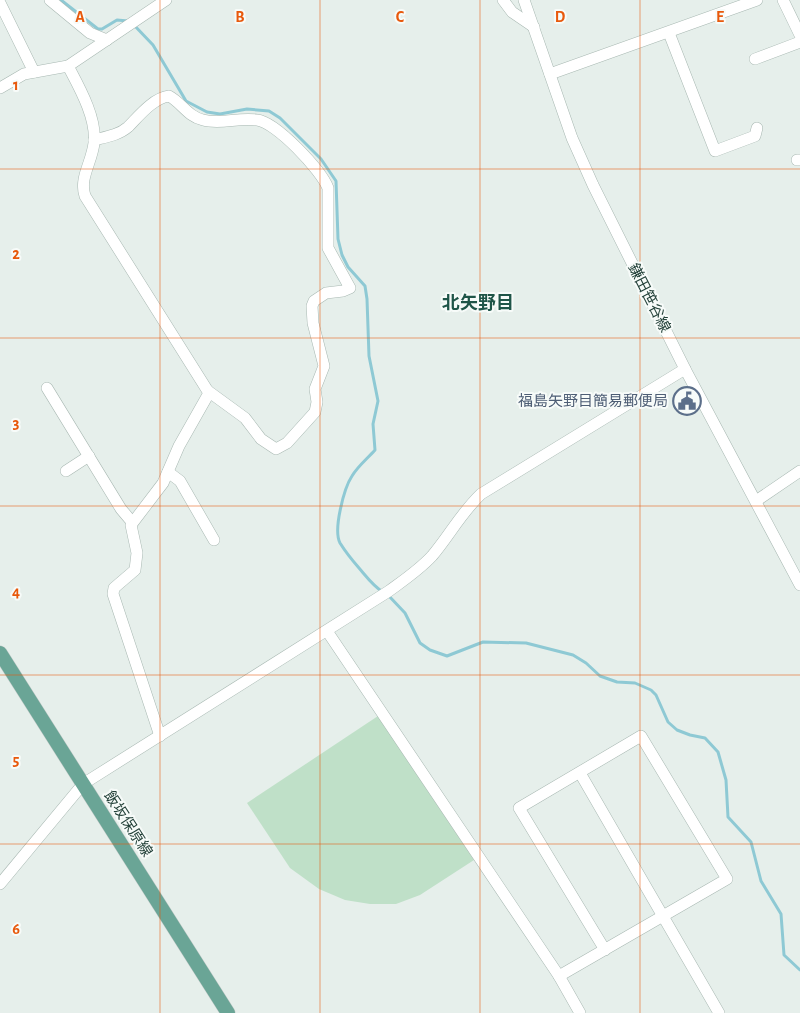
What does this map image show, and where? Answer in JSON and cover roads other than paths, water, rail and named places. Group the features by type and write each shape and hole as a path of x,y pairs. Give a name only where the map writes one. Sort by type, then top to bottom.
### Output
{"main road":[{"name":"飯坂保原線","path":"0,653 228,1013"}],"street":[{"path":"50,0 90,33 107,40"},
{"path":"0,88 16,78 34,72 68,66 166,0"},
{"path":"503,0 512,12 534,27"},
{"name":"鎌田笹谷線","path":"524,0 581,160 685,369 800,585"},
{"path":"550,74 757,0"},
{"path":"783,0 800,35"},
{"path":"0,3 34,72"},
{"path":"669,33 715,151 755,136 758,128"},
{"path":"755,59 800,42"},
{"path":"68,66 88,112 94,140 82,184 85,196 208,391 245,418 261,439 276,449 287,443 315,412 317,402 315,389 324,366 313,323 312,306 314,301 326,293 350,288 328,248 328,188 324,179 315,167 268,124 258,120 218,123 205,121 186,112 169,96 164,97 142,112 121,131 94,140"},
{"path":"0,884 83,784 385,594 432,556 470,505 481,494 685,369"},
{"path":"46,388 121,509 132,522"},
{"path":"160,736 114,594 114,588 135,570 137,554 131,532 132,522 155,495 168,472 179,446 209,393 208,391"},
{"path":"66,471 89,456"},
{"path":"756,501 800,471"},
{"path":"168,472 180,481 214,540"},
{"path":"327,631 559,976 580,1013"},
{"path":"559,976 605,950 664,916 727,879 640,736 519,808 605,950"},
{"path":"580,773 719,1013"}],"waterway":[{"path":"61,0 98,29 102,29 117,20 128,21"},
{"path":"133,24 153,45 186,101 207,112 220,114 247,109 269,111 280,118 321,159 336,181 338,239 342,255 348,267 365,286 369,356 378,401 373,424 375,450 357,469 349,482 340,509 338,537 340,543 354,562 373,584 383,592"},
{"path":"388,595 405,613 420,643 430,650 447,656 483,642 526,643 573,655 586,663 600,676 617,682 635,683 651,690 656,695 668,722 677,730 705,738 718,752 726,780 728,817 751,842 761,881 781,914 784,955 800,970"}],"place":[{"name":"福島矢野目簡易郵便局","path":"687,401"}],"district":[{"name":"北矢野目","path":"478,304"}]}
